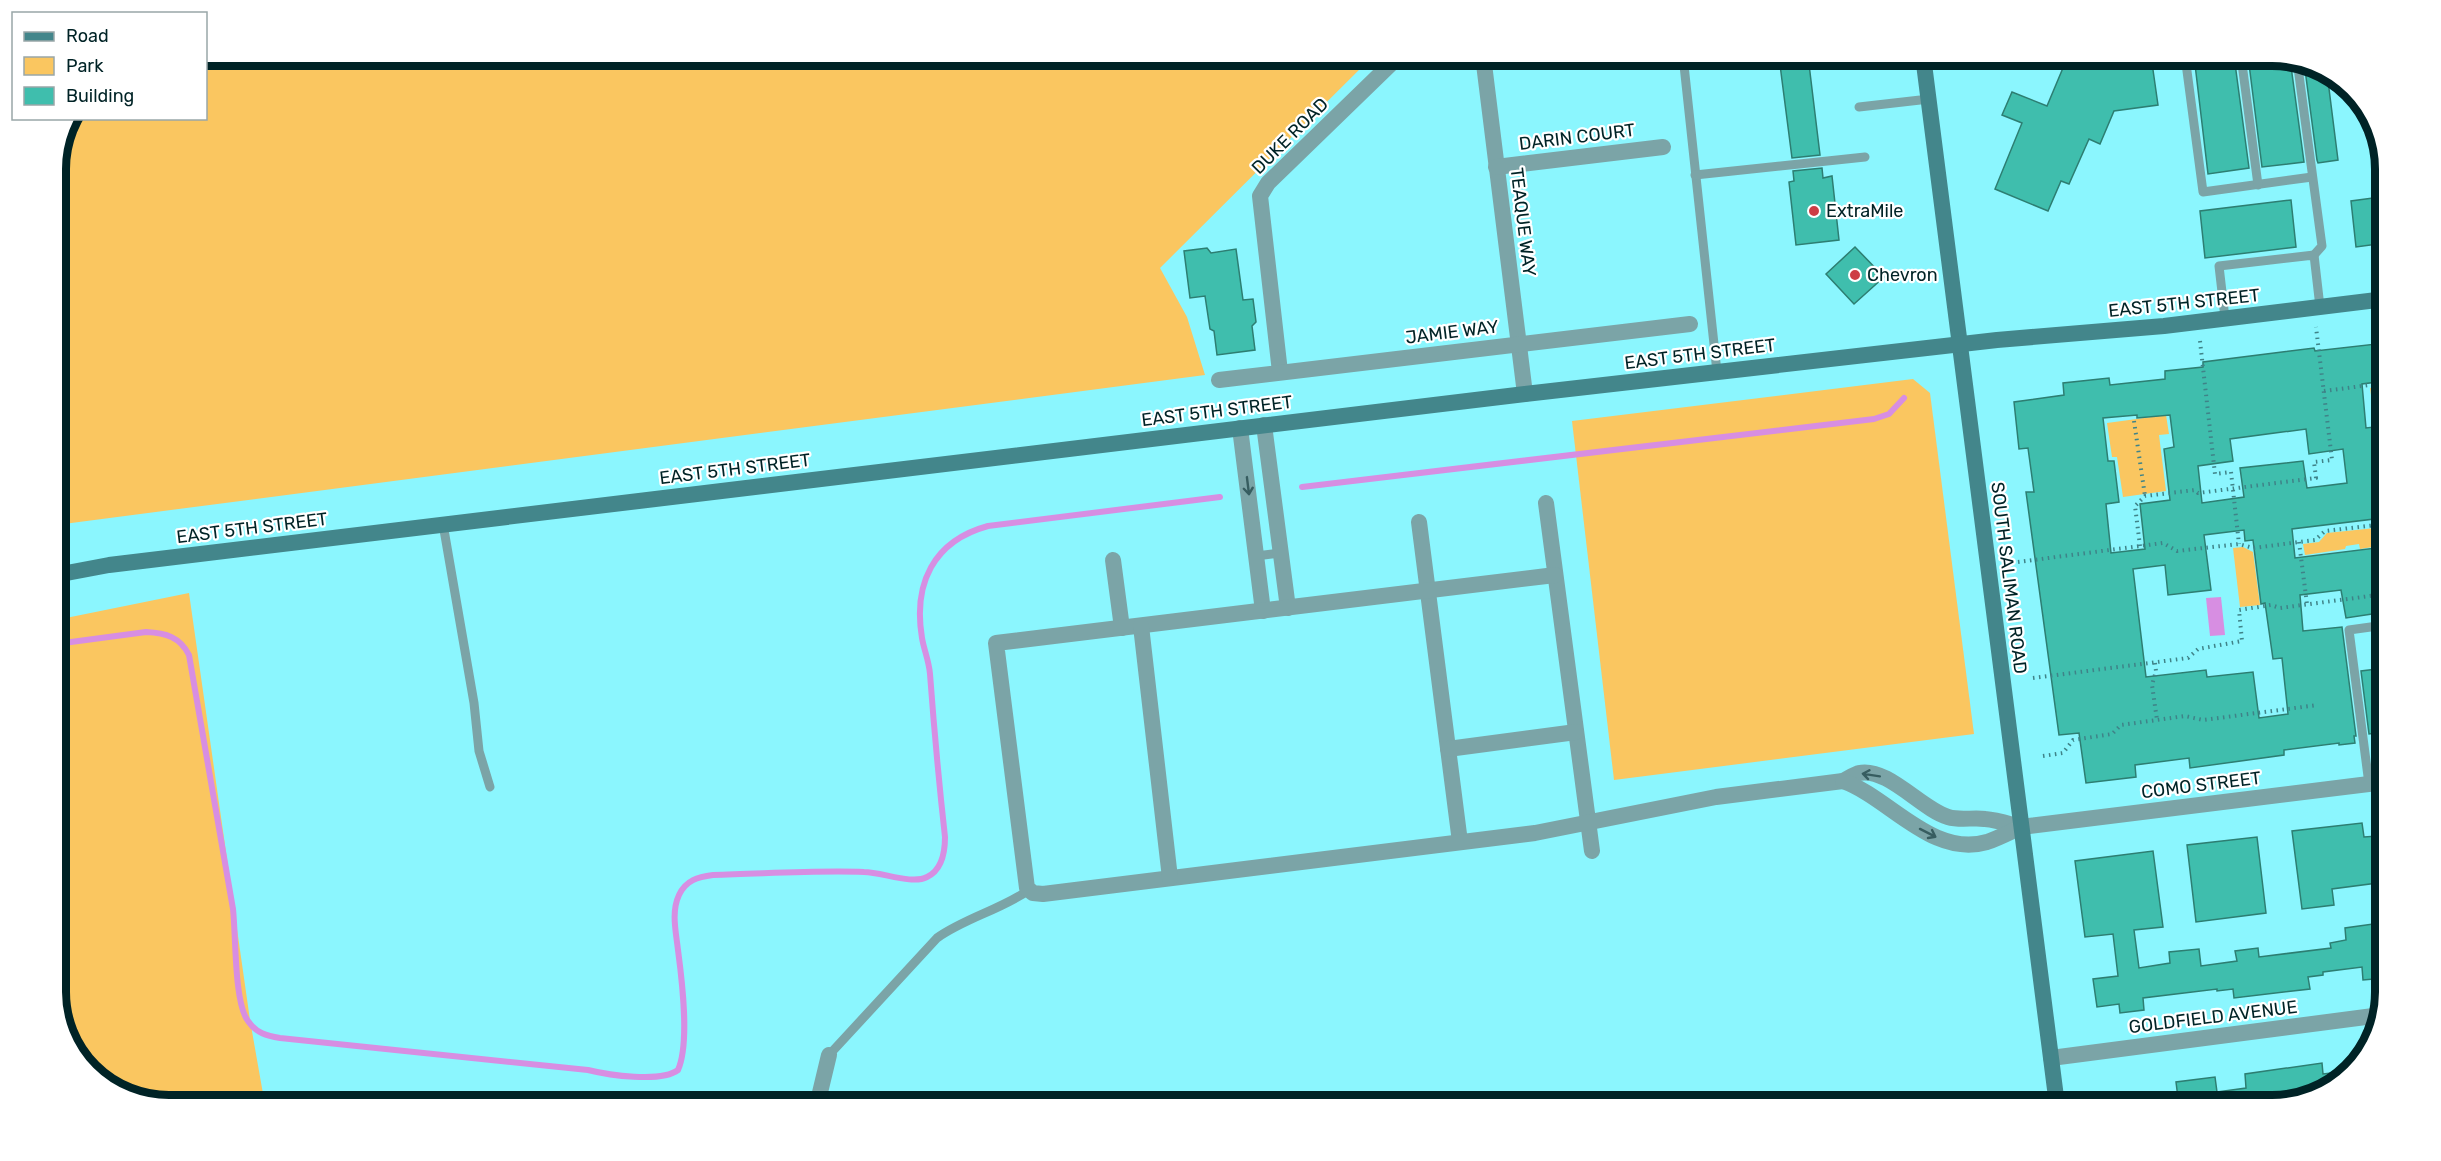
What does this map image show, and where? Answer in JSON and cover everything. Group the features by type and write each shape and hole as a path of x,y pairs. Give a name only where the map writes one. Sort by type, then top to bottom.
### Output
{"main road":[{"name":"SOUTH SALIMAN ROAD","path":"1924,66 2056,1095"},
{"name":"EAST 5TH STREET","path":"66,573 109,565 1525,394 1959,344 2225,318 2375,300"}],"street":[{"name":"DUKE ROAD","path":"1280,372 1260,196 1268,183 1389,66"},
{"name":"TEAQUE WAY","path":"1484,66 1525,394"},
{"name":"DARIN COURT","path":"1496,167 1663,147"},
{"name":"JAMIE WAY","path":"1219,380 1690,324"},
{"path":"1264,425 1288,608"},
{"path":"1240,428 1263,611"},
{"path":"1546,503 1592,851"},
{"path":"1419,522 1460,842"},
{"path":"1113,560 1122,628"},
{"path":"1555,575 996,643 1026,885 1029,891 1043,894 1534,833 1716,797 1843,781 1857,774 1872,773 1885,778 1932,810 1946,816 1959,819 1983,818 2021,827"},
{"path":"1141,626 1170,878"},
{"path":"1448,749 1576,732"},
{"path":"1843,781 1871,794 1925,833 1942,840 1959,843 1986,842 2021,827"},
{"name":"COMO STREET","path":"2021,827 2375,783"},
{"name":"GOLDFIELD AVENUE","path":"2051,1058 2372,1016"},
{"path":"820,1095 829,1055"}],"lane":[{"path":"1684,66 1717,372"},
{"path":"2186,66 2203,192 2312,177"},
{"path":"2242,66 2258,184"},
{"path":"2225,318 2219,267 2314,255 2322,246 2298,70"},
{"path":"1859,107 1929,99"},
{"path":"1695,175 1865,157"},
{"path":"2314,255 2320,307"},
{"path":"443,524 474,703 479,752 490,787"},
{"path":"1256,556 1280,553"},
{"path":"2375,626 2349,630 2375,772"},
{"path":"1893,810 1906,792"},
{"path":"829,1055 937,938 946,931 1005,905 1029,891"}],"path":[{"path":"2140,546 2135,507 2145,496 2316,478 2314,462 2332,460 2316,327"},
{"path":"2200,341 2215,474 2231,472 2239,544"},
{"path":"2324,391 2375,384"},
{"path":"2134,421 2145,496"},
{"path":"2018,562 2163,543 2177,551 2239,544 2253,549 2316,540 2325,531 2375,525"},
{"path":"2299,542 2307,604"},
{"path":"2033,678 2188,658 2198,649 2242,641 2239,610 2271,605 2280,608 2375,595"},
{"path":"2155,663 2156,671 2152,685 2157,720"},
{"path":"2043,756 2063,753 2073,740 2112,734 2121,725 2185,716 2203,720 2318,705"}],"green space":[{"path":"207,66 1363,66 1160,268 1187,317 1205,375 66,524 66,162 70,142 79,120 207,120"},
{"path":"1913,379 1930,393 1974,734 1614,780 1572,421"},
{"path":"2375,387 2375,425 2370,388"},
{"path":"2166,415 2169,434 2159,435 2166,491 2123,497 2117,457 2112,457 2107,423"},
{"path":"2375,528 2375,547 2360,549 2359,544 2346,546 2345,549 2305,555 2303,544 2319,542 2327,533"},
{"path":"2243,547 2253,552 2260,605 2240,607 2233,548"},
{"path":"189,593 250,1020 263,1095 169,1095 149,1093 130,1087 106,1074 96,1065 87,1055 74,1031 66,999 66,618"}],"shaded area":[{"path":"2221,597 2225,635 2210,636 2206,598"}],"building":[{"path":"1780,66 1809,66 1820,155 1792,158"},
{"path":"2064,66 2152,66 2158,105 2114,111 2100,144 2089,139 2069,184 2061,181 2048,211 1995,189 2022,123 2002,115 2012,92 2047,106"},
{"path":"2195,66 2235,66 2249,168 2208,174"},
{"path":"2249,66 2291,68 2304,162 2262,167"},
{"path":"2305,72 2328,83 2338,160 2318,163"},
{"name":"ExtraMile","path":"1822,168 1823,178 1832,176 1839,240 1796,245 1789,182 1794,181 1793,171"},
{"path":"2375,198 2375,244 2356,247 2351,201"},
{"path":"2291,200 2296,247 2205,258 2200,211"},
{"name":"Chevron","path":"1855,247 1884,277 1854,304 1826,274"},
{"path":"1207,248 1211,253 1236,249 1243,300 1253,299 1256,322 1252,326 1255,350 1217,355 1214,331 1210,329 1205,296 1190,298 1184,251"},
{"path":"2375,344 2375,382 2362,384 2366,428 2374,427 2375,436 2374,519 2292,529 2295,558 2375,548 2375,614 2346,618 2341,590 2300,595 2303,631 2342,627 2355,743 2284,750 2284,755 2190,768 2189,758 2135,765 2136,777 2086,783 2079,733 2059,735 2026,492 2034,492 2028,448 2019,449 2014,402 2064,395 2063,383 2109,378 2110,385 2165,379 2165,371 2203,367 2203,362 2314,348 2315,351","holes":["2137,415 2137,418 2170,415 2174,447 2164,449 2170,500 2140,504 2145,549 2111,553 2106,504 2119,502 2114,461 2108,461 2103,418","2306,429 2309,454 2343,449 2347,483 2307,488 2303,461 2240,468 2244,497 2202,503 2198,466 2233,461 2230,439","2244,530 2245,541 2253,540 2261,604 2265,603 2273,659 2282,658 2288,714 2259,718 2253,672 2207,677 2206,670 2146,677 2133,569 2165,565 2168,595 2211,590 2204,535"]},
{"path":"2375,669 2375,733 2369,734 2361,671"},
{"path":"2362,823 2364,837 2375,836 2375,883 2332,889 2334,905 2302,909 2292,831"},
{"path":"2257,837 2266,913 2196,922 2187,845"},
{"path":"2153,851 2163,927 2134,930 2139,968 2170,963 2169,952 2199,949 2201,966 2237,961 2235,951 2258,948 2259,957 2331,948 2330,943 2346,940 2345,928 2375,924 2375,979 2363,980 2362,967 2323,972 2323,975 2308,977 2310,989 2234,998 2233,989 2217,991 2217,989 2143,998 2144,1010 2120,1013 2119,1004 2097,1007 2093,979 2118,976 2113,934 2085,937 2075,861"},
{"path":"2322,1063 2323,1074 2336,1072 2305,1090 2286,1094 2178,1095 2176,1082 2215,1077 2217,1092 2246,1088 2245,1074"}],"waterway":[{"path":"1302,487 1874,419 1889,414 1904,398"},
{"path":"66,643 146,632 172,637 189,655 233,909 240,1000 248,1021 258,1031 280,1038 588,1070 621,1076 660,1076 678,1070 684,1044 684,1011 675,915 679,895 685,886 697,878 713,875 826,871 871,873 913,880 927,877 939,865 945,837 929,665 920,618 924,583 931,567 941,554 953,542 988,526 1220,497"}],"place":[{"name":"ExtraMile","path":"1814,211"},
{"name":"Chevron","path":"1855,275"}]}
